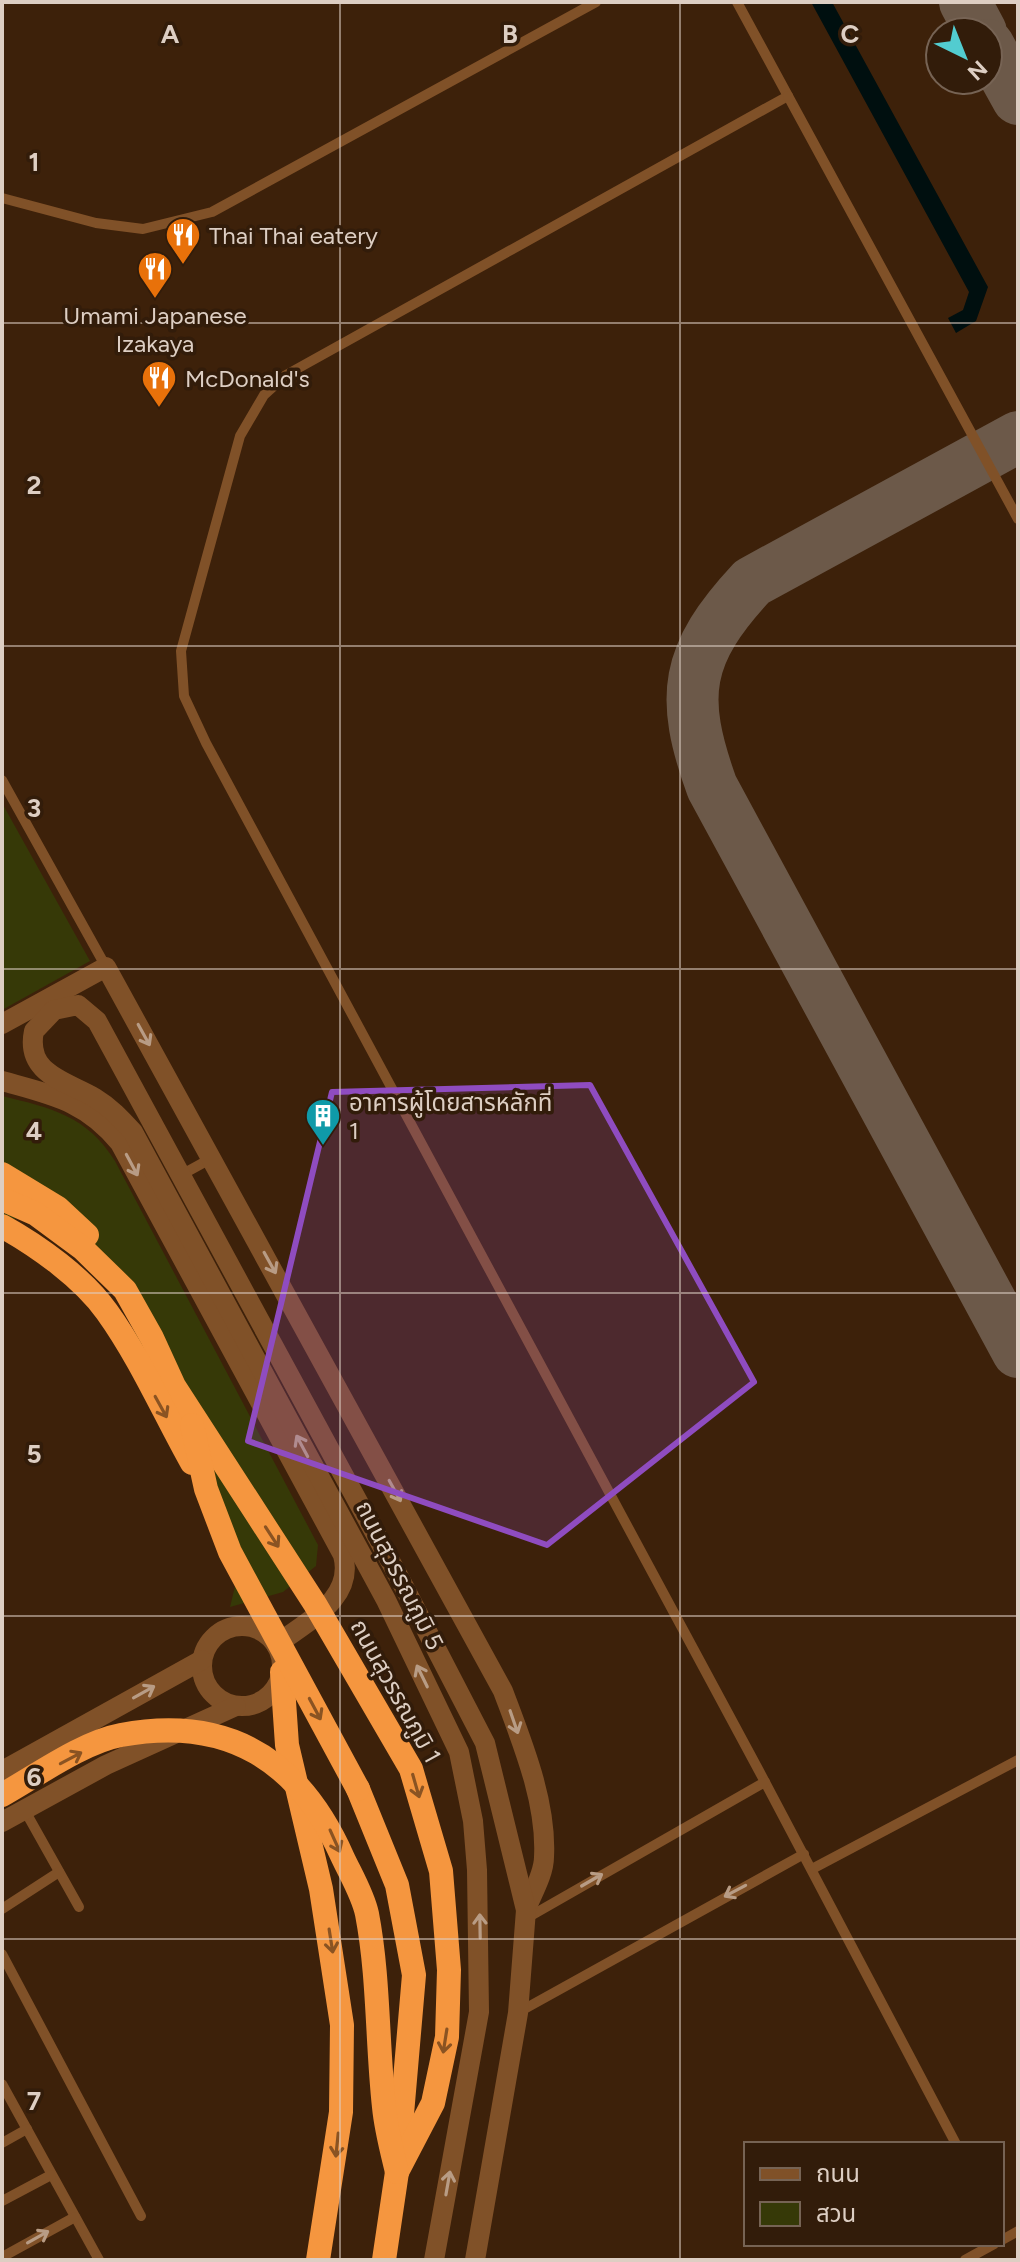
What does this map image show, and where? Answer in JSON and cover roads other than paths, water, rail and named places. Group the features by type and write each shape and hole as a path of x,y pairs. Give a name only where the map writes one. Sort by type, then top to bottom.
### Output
{"highway":[{"name":"ถนนสุวรรณภูมิ 1","path":"2,1174 58,1208 105,1252 148,1304 183,1385 206,1489"},
{"name":"ถนนสุวรรณภูมิ 1","path":"2,1199 36,1214 82,1248 125,1290 174,1386"},
{"name":"ถนนสุวรรณภูมิ 1","path":"2,1228 23,1237 106,1310 206,1489 230,1552 358,1789 397,1885 414,1975 397,2172 384,2260"},
{"name":"ถนนสุวรรณภูมิ 1","path":"2,1228 40,1244 74,1268 112,1305 174,1386 315,1604 411,1769 441,1871 449,1970 447,2037 433,2103 397,2172"},
{"path":"282,1672 287,1745 332,1947 343,2068 335,2163 318,2260"},
{"name":"ถนนสุวรรณภูมิ 1","path":"2,1795 98,1743 121,1735 219,1735 260,1752 294,1779 326,1820 367,1910 384,2108 397,2172"}],"street":[{"name":"ถนนสุวรรณภูมิ 5","path":"2,1024 106,967 503,1691 533,1780 543,1826 545,1860 525,1914 518,2013 475,2260"},
{"name":"ถนนสุวรรณภูมิ 5","path":"70,987 34,1031 34,1057 41,1069 96,1099 133,1132 386,1600 459,1752 473,1821 477,1870 479,2012 434,2260"},
{"name":"ถนนสุวรรณภูมิ 5","path":"30,1009 54,1010 78,1005 97,1021 401,1581 485,1743 525,1914"},
{"name":"ถนนสุวรรณภูมิ 5","path":"2,1081 75,1102 98,1116 120,1143 343,1555 346,1581 336,1598 276,1645"},
{"path":"2,1771 119,1716 202,1660 215,1636 241,1626 255,1628 276,1645 282,1672 271,1694 248,1706 236,1706 130,1754 2,1822"},
{"path":"202,1660 202,1673 213,1695 236,1706"}],"lane":[{"path":"2,198 96,223 143,229 212,212 596,2"},
{"path":"737,2 1018,519"},
{"path":"788,96 286,375 264,395 240,436 181,651 184,696 206,743 804,1854 955,2142"},
{"path":"2,780 106,967"},
{"path":"181,1175 212,1158"},
{"path":"119,1716 133,1736 130,1754"},
{"path":"812,1869 1018,1760"},
{"path":"525,1914 765,1782"},
{"path":"24,1809 79,1907"},
{"path":"518,2013 804,1854"},
{"path":"2,1909 59,1872"},
{"path":"2,1954 141,2216"},
{"path":"3,2088 75,2217 94,2258"},
{"path":"2,2143 27,2129"},
{"path":"2,2201 51,2175"},
{"path":"2,2257 75,2217"},
{"path":"965,2260 990,2246"}],"place":[{"name":"Thai Thai eatery","path":"183,266"},
{"name":"Umami Japanese Izakaya","path":"155,300"},
{"name":"McDonald's","path":"159,409"},
{"name":"อาคารผู้โดยสารหลักที่ 1","path":"323,1147"}]}
